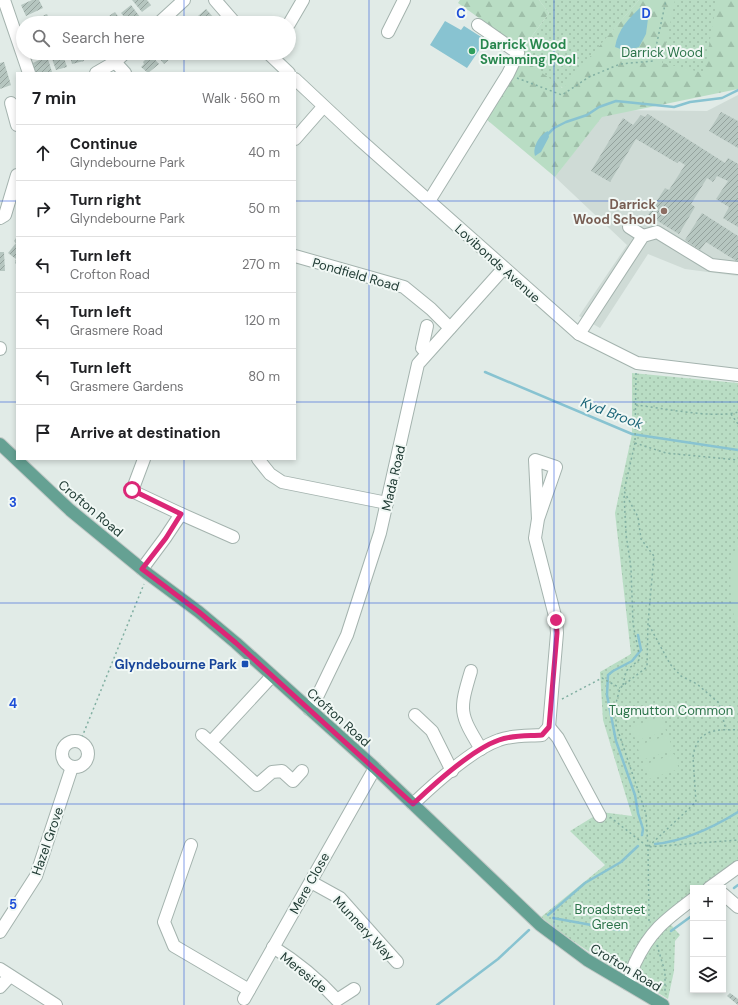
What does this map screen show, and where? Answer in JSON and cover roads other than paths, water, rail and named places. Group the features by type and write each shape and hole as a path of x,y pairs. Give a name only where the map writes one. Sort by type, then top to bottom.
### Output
{"main road":[{"name":"Crofton Road","path":"0,444 16,459"},
{"name":"Crofton Road","path":"17,460 70,510 145,572 199,612 310,709 413,804 540,925 587,960 659,1002"}],"street":[{"path":"4,0 16,35"},
{"path":"167,16 184,0"},
{"path":"215,0 229,16"},
{"path":"294,16 303,0"},
{"path":"388,32 404,0"},
{"path":"429,201 508,74 518,53 478,25"},
{"path":"25,60 29,72"},
{"path":"275,60 288,72"},
{"path":"98,72 115,62 124,72"},
{"name":"Lovibonds Avenue","path":"296,80 323,107 579,334 637,363 738,375"},
{"path":"9,104 16,122"},
{"path":"296,138 323,107"},
{"path":"0,218 5,215 16,178"},
{"path":"629,227 643,236"},
{"path":"579,334 643,236 657,232 711,265 738,268"},
{"name":"Pondfield Road","path":"296,256 404,287 430,308 450,328"},
{"name":"Mada Road","path":"310,709 347,635 380,533 418,364 504,268"},
{"path":"427,354 422,348 428,326"},
{"path":"144,460 132,490 196,522 233,537"},
{"path":"259,460 270,474 282,482 387,503"},
{"path":"413,804 481,749 507,738 542,735 549,727 557,633 556,620 535,538 538,519 556,466 535,460 538,519"},
{"path":"145,572 181,514"},
{"path":"471,671 464,692 462,714 466,725 481,749"},
{"path":"272,676 206,739 257,785 272,772 282,771 293,781 302,771"},
{"path":"415,715 432,731 452,771"},
{"path":"549,727 558,738 600,816"},
{"path":"72,741 80,742 87,748 88,756 84,764 72,767 68,765 63,758 63,750 72,741"},
{"name":"Hazel Grove","path":"0,932 36,876 72,767"},
{"name":"Mere Close","path":"191,845 164,922 174,946 246,994 311,882 374,768"},
{"path":"716,885 738,867"},
{"name":"Munnery Way","path":"311,882 340,898 397,962"},
{"path":"726,897 738,907"},
{"path":"628,984 635,964 650,935 665,920 690,901"},
{"name":"Mereside","path":"273,947 296,961 320,981 337,1000 354,989"},
{"path":"0,969 56,1005"},
{"path":"0,987 10,976"}],"water":[{"path":"642,6 649,11 646,34 639,47 626,51 615,47 621,29"},
{"path":"445,21 461,30 464,26 486,40 467,68 430,45"},
{"path":"548,131 549,137 541,152 535,156 534,152 537,141"}],"waterway":[{"path":"548,134 554,128 566,122 587,115 599,107 616,101 674,107 690,102 722,98 738,90"},
{"name":"Kyd Brook","path":"485,372 632,434 738,450"},
{"path":"638,635 641,650 632,661 608,675 607,695 616,741 635,795 638,813 643,829 642,835"},
{"path":"655,844 688,837 738,812"},
{"path":"548,915 585,883 621,862 638,846"},
{"path":"734,888 738,885"},
{"path":"671,931 690,917"},
{"path":"553,918 619,930"},
{"path":"437,1005 498,959 529,930"}],"place":[{"name":"Darrick Wood Swimming Pool","path":"472,51"},
{"name":"Darrick Wood School","path":"664,211"},
{"name":"Glyndebourne Park","path":"245,664"}],"park label":[{"name":"Darrick Wood","path":"662,52"},
{"name":"Tugmutton Common","path":"671,710"},
{"name":"Broadstreet Green","path":"610,916"}]}
